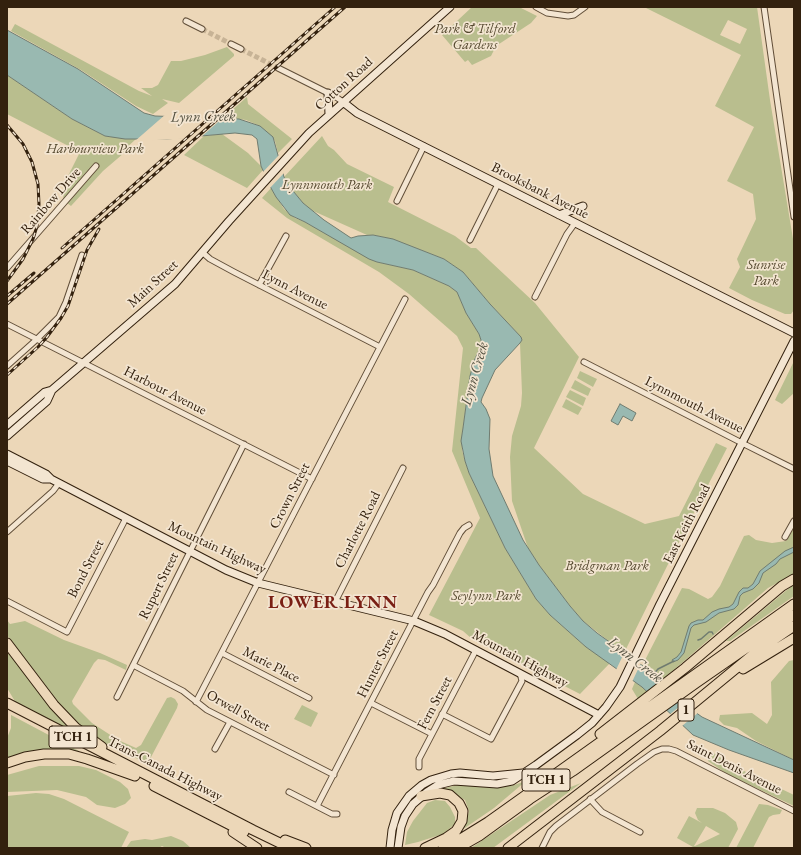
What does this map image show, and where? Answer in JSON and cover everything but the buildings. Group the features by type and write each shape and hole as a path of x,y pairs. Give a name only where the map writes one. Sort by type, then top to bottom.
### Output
{"highway":[{"path":"537,786 637,704 685,668 782,586 794,579"},
{"name":"TCH 1","path":"458,848 485,832 530,799 573,771 794,604"},
{"name":"TCH 1","path":"694,680 794,615"},
{"path":"716,686 756,652 794,626"},
{"path":"716,686 794,638"},
{"path":"7,643 40,688 62,714 87,736 136,774"},
{"name":"1","path":"508,848 716,686"},
{"name":"Trans-Canada Highway","path":"7,703 136,774"},
{"name":"Trans-Canada Highway","path":"7,710 205,809 276,848"},
{"name":"TCH 1","path":"443,848 475,830 537,786 648,713"},
{"path":"7,763 34,756 65,754 87,758 136,774"},
{"path":"421,796 440,793 450,795 459,803 462,811 462,821 460,826 452,835 425,848"},
{"path":"205,809 257,848"},
{"path":"205,809 306,848"},
{"name":"Trans-Canada Highway","path":"205,809 290,848"}],"main road":[{"name":"Cotton Road","path":"261,186 309,133 329,114 450,7"},
{"path":"328,93 329,114"},
{"name":"Brooksbank Avenue","path":"342,102 357,113 794,333"},
{"name":"Main Street","path":"7,425 45,392 52,390 175,284 261,186"},
{"path":"559,215 583,206"},
{"name":"East Keith Road","path":"398,847 401,827 405,816 421,796 432,788 446,782 463,780 497,784 512,781 577,735 600,715 620,687 794,342"},
{"name":"Main Street","path":"7,436 47,401 52,390"},
{"name":"Mountain Highway","path":"7,454 46,474 51,479 226,570 258,583 414,620 445,634 600,715"},
{"name":"Mountain Highway","path":"7,461 44,479 51,479"},
{"path":"390,847 392,830 397,813 409,796 426,782 451,774 493,776 523,773"}],"street":[{"path":"536,7 546,13 568,16 574,15 585,7"},
{"path":"764,7 794,217"},
{"path":"186,21 202,30"},
{"path":"231,44 240,49"},
{"name":"Brooksbank Avenue","path":"278,68 336,97 342,102"},
{"path":"397,200 424,146"},
{"name":"Rainbow Drive","path":"7,268 96,166"},
{"path":"470,240 498,184"},
{"path":"535,297 567,234 575,223"},
{"path":"259,285 286,236"},
{"name":"Lynn Avenue","path":"202,252 210,259 380,347"},
{"path":"7,366 59,317 66,302 82,255"},
{"name":"Crown Street","path":"196,702 404,299"},
{"name":"Harbour Avenue","path":"7,324 312,479"},
{"name":"Lynnmouth Avenue","path":"584,362 742,444 794,469"},
{"name":"Rupert Street","path":"116,697 244,444"},
{"name":"Charlotte Road","path":"335,602 403,468"},
{"path":"7,532 53,492 59,483"},
{"name":"Bond Street","path":"7,601 67,632 126,518"},
{"path":"786,537 794,521"},
{"name":"Hunter Street","path":"317,806 460,533 469,525"},
{"name":"Fern Street","path":"419,767 419,759 476,650"},
{"name":"Marie Place","path":"222,653 309,698"},
{"name":"Orwell Street","path":"133,664 183,691 207,710 334,775"},
{"path":"519,672 522,681"},
{"path":"442,714 491,739 522,681 530,678"},
{"path":"371,703 432,734"},
{"path":"215,749 230,722"},
{"name":"Saint Denis Avenue","path":"590,799 654,752 662,749 669,749 676,751 794,811"},
{"path":"289,792 332,814 337,814"},
{"path":"542,848 550,832 590,799 602,812 640,832"}],"green space":[{"name":"Park & Tilford Gardens","path":"472,7 519,7 537,16 531,23 496,46 491,56 472,65 468,60 465,62 442,35"},
{"name":"Sunrise Park","path":"644,7 757,7 770,100 794,245 794,310 791,314 785,314 729,288 740,267 737,259 756,219 753,194 727,181 754,127 715,106 741,55","holes":["728,20 747,29 740,44 720,35"]},
{"path":"15,24 139,91 152,96 141,88 152,88 158,85 171,61 181,61 205,55 227,47 234,54 234,56 179,103 162,99 168,103 153,114 136,106 81,70 11,31"},
{"name":"Harbourview Park","path":"7,75 72,119 105,136 136,139 124,150 124,153 103,171 71,206 63,200 65,182 80,152 7,114"},
{"path":"247,97 248,104 292,139 278,153 275,141 260,126 246,120 224,117"},
{"name":"Lynnmouth Park","path":"222,134 248,153 263,170 247,188 184,155 204,136"},
{"name":"Bridgman Park","path":"322,136 328,146 334,150 347,164 394,187 388,202 455,236 471,248 476,248 535,303 579,357 534,448 583,494 645,524 679,516 716,443 727,448 624,653 583,621 539,565 528,548 512,501 510,457 512,436 521,406 521,337 463,272 444,259 392,239 367,235 311,210 303,203 289,186 284,177"},
{"name":"Seylynn Park","path":"271,188 284,209 295,218 305,222 377,262 413,270 449,286 457,292 466,313 481,340 481,346 474,361 470,376 463,428 462,450 465,461 469,473 505,548 536,599 550,615 586,647 610,663 580,694 471,638 463,631 429,615 480,518 452,451 463,348 457,336 409,294 379,272 287,218 262,198"},
{"path":"794,361 794,393 782,404 775,400"},
{"path":"580,371 597,379 593,387 577,378"},
{"path":"575,380 591,389 588,396 571,388"},
{"path":"570,390 586,398 583,406 566,397"},
{"path":"566,399 582,408 578,415 562,407"},
{"path":"794,528 794,574 768,588 660,682 645,667 642,666 682,588 689,589 708,599 712,597 720,586 744,536 749,535 756,540 772,543 786,541"},
{"path":"794,584 794,596 730,641 726,641"},
{"path":"7,620 10,624 25,621 64,640 127,665 126,670 105,660 98,659 94,663 72,701 73,704 92,723 118,740 136,748 141,745 167,698 171,697 175,699 178,704 177,708 147,763 115,749 93,736 66,712 7,635"},
{"path":"7,649 84,741 16,703 7,688"},
{"path":"794,660 794,760 756,741 737,728 724,725 719,720 720,715 752,713 767,724 772,715 771,682 789,661"},
{"path":"635,682 651,696 638,699 632,689"},
{"path":"302,705 318,713 311,727 294,719"},
{"path":"11,715 79,751 78,753 7,760 7,738 11,728"},
{"path":"707,752 712,752 746,772 794,795 794,806 727,774 708,761"},
{"path":"39,766 79,766 96,770 120,782 128,789 131,798 125,804 115,808 97,805 86,797 57,790 7,792 7,775"},
{"path":"526,781 494,808 459,832 466,822 469,811 465,800 440,789 458,785 511,786"},
{"path":"581,783 493,848 471,848 550,795"},
{"path":"36,793 49,794 64,799 129,832 121,848 7,848 7,796"},
{"path":"435,800 445,801 450,807 455,817 455,824 443,834 405,845 407,832 413,821 427,803"},
{"path":"759,804 768,805 782,810 780,814 769,817 753,848 736,848"},
{"path":"697,808 713,808 725,813 736,822 738,829 728,848 691,848 693,847 677,838 689,816 702,823 698,820 695,813","holes":["706,826 720,834 695,846 694,846"]},
{"path":"171,836 183,841 191,848 166,848 162,846 159,848 126,848 131,841 145,839 152,840"}],"water":[{"name":"Lynn Creek","path":"7,30 78,69 144,113 155,116 239,119 260,126 273,137 284,177 289,186 303,203 324,220 351,238 373,235 393,239 444,259 463,272 521,337 522,340 495,370 481,402 490,419 489,449 493,476 523,540 539,565 583,621 643,666 663,687 680,701 702,717 794,760 794,773 729,750 693,735 642,687 586,647 550,615 536,599 505,548 469,473 465,461 461,441 470,376 474,361 481,346 481,340 466,313 457,292 449,286 413,270 369,259 290,215 271,188 261,166 257,139 252,135 235,133 167,139 125,139 105,136 72,119 7,75"},
{"path":"620,404 636,413 632,421 623,416 618,425 611,421"},
{"path":"794,547 794,552 780,559 776,564 763,573 759,583 753,589 743,593 740,596 738,605 734,609 719,613 706,622 694,625 691,628 684,653 678,660 673,662 672,660 681,652 691,623 698,620 703,620 712,612 719,609 729,607 733,604 739,592 743,588 748,588 753,584 760,571 785,551"}],"pier":[{"path":"166,114 226,115 200,138 135,141"},
{"path":"280,154 285,172 269,189 262,173"},
{"path":"625,651 641,663 632,682 616,670"},
{"path":"685,702 699,712 682,726 669,715"}],"waterway":[{"path":"698,640 709,632 712,632 713,634"},
{"name":"Lynn Creek","path":"652,676 658,669 674,661"}],"tunnel":[{"path":"202,29 231,44"},
{"path":"241,49 278,68"}],"railway":[{"path":"62,248 335,7"},
{"path":"7,304 345,7"},
{"path":"7,125 23,144 32,162 38,184 39,204 37,226 33,239 23,259 7,281"},
{"path":"7,375 38,347 61,318 68,306 87,250 99,229"},
{"path":"7,296 34,273"}],"district":[{"name":"LOWER LYNN","path":"333,603"}]}
